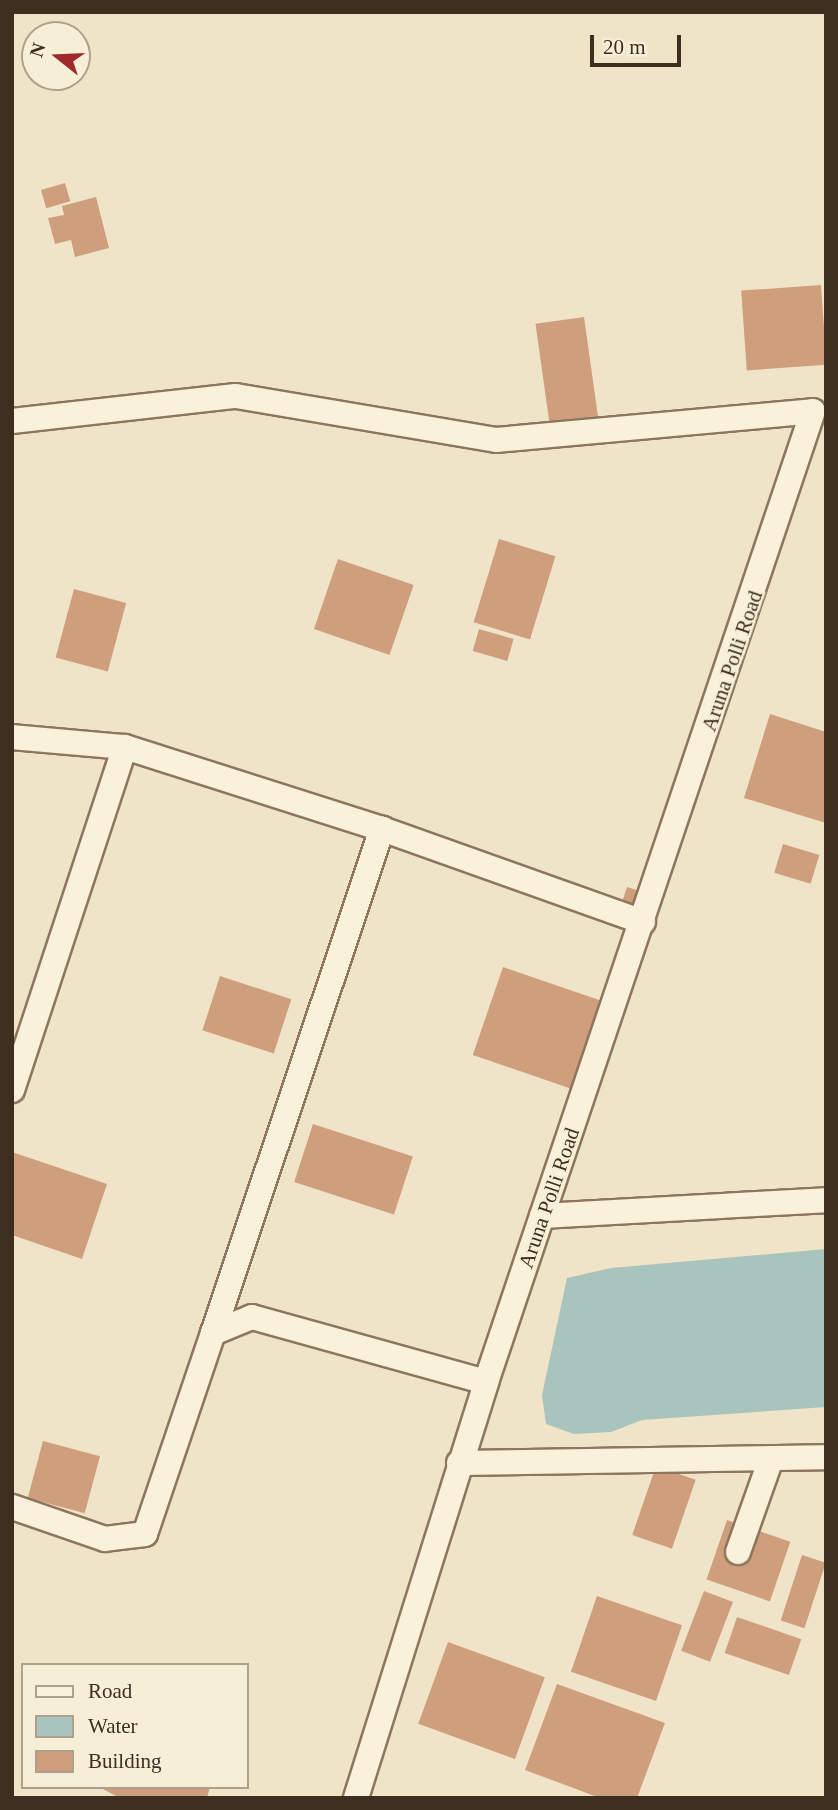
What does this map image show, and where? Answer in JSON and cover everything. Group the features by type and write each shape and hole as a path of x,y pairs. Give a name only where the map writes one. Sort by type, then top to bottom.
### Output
{"street":[{"name":"Aruna Polli Road","path":"12,421 236,396 496,440 813,411 459,1463 356,1798"},
{"path":"12,737 125,747 382,829 643,922"},
{"path":"12,1090 125,747"},
{"path":"12,1507 105,1539 145,1534 382,829"},
{"path":"542,1216 826,1200"},
{"path":"213,1334 252,1317 486,1382"},
{"path":"459,1463 826,1457"},
{"path":"738,1552 771,1459"}],"water":[{"path":"826,1249 826,1407 642,1420 611,1432 574,1434 546,1424 542,1395 567,1278 611,1268"}],"building":[{"path":"65,183 70,201 46,208 41,190"},
{"path":"96,197 109,248 75,257 71,240 55,244 48,218 64,215 62,206"},
{"path":"821,285 826,365 747,370 741,291"},
{"path":"584,317 598,419 550,426 535,324"},
{"path":"499,539 555,556 530,639 474,622"},
{"path":"338,559 414,585 390,655 314,629"},
{"path":"74,589 126,603 108,672 56,658"},
{"path":"479,629 514,639 507,661 473,651"},
{"path":"770,714 826,732 826,823 744,798"},
{"path":"783,844 819,855 811,884 774,873"},
{"path":"627,887 646,893 640,910 621,904"},
{"path":"503,967 601,1001 571,1089 473,1055"},
{"path":"220,976 291,999 274,1053 202,1030"},
{"path":"313,1124 413,1156 394,1214 294,1182"},
{"path":"12,1152 107,1184 82,1259 12,1235"},
{"path":"43,1441 100,1456 85,1513 28,1498"},
{"path":"656,1466 696,1480 672,1549 632,1535"},
{"path":"727,1520 790,1542 770,1601 706,1580"},
{"path":"802,1555 826,1563 804,1628 781,1621"},
{"path":"704,1591 733,1602 710,1662 681,1651"},
{"path":"597,1596 682,1625 656,1701 571,1672"},
{"path":"737,1617 801,1639 789,1675 725,1653"},
{"path":"448,1642 545,1677 515,1759 418,1724"},
{"path":"557,1684 665,1723 637,1798 600,1798 525,1770"},
{"path":"103,1789 209,1789 207,1798 120,1798"}]}
